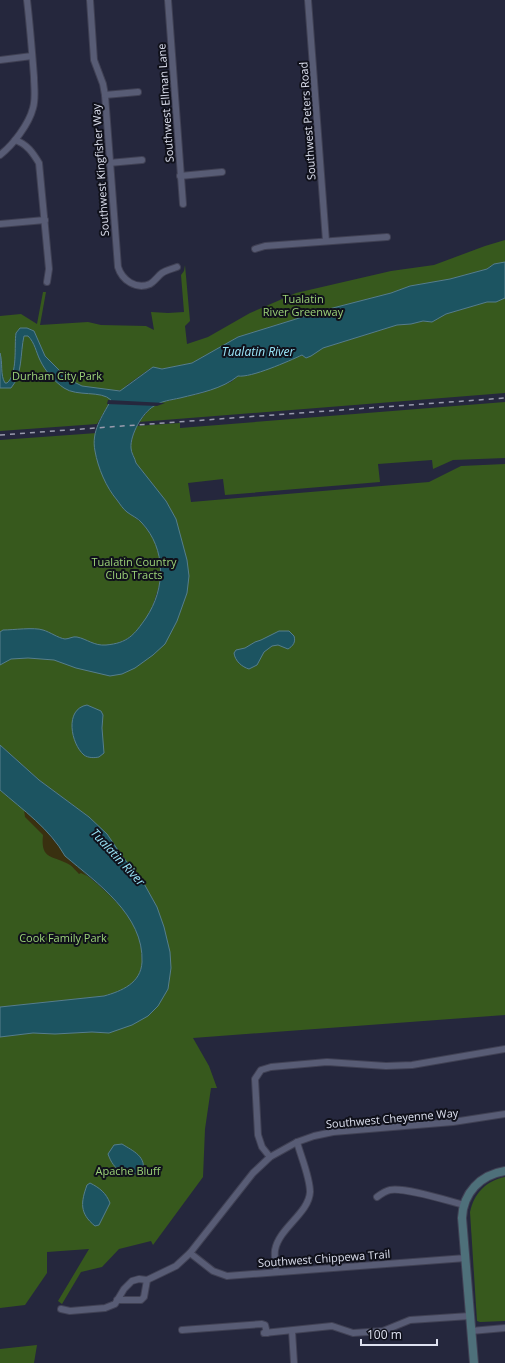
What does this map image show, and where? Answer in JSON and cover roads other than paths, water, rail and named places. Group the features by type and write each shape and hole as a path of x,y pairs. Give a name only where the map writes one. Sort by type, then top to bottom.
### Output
{"main road":[{"path":"474,1363 462,1218 464,1205 471,1191 478,1182 491,1175 505,1171"}],"street":[{"path":"0,155 15,140 30,117 34,107 35,99 27,0"},
{"name":"Southwest Kingfisher Way","path":"90,0 94,60 103,84 105,95 109,162 119,272 128,282 141,286 148,285 162,273 176,267"},
{"name":"Southwest Ellman Lane","path":"168,0 183,204"},
{"name":"Southwest Peters Road","path":"308,0 326,241"},
{"path":"0,60 32,56"},
{"path":"105,95 138,92"},
{"path":"15,140 21,142 32,152 39,163 49,269 47,282"},
{"path":"109,162 142,160"},
{"path":"180,176 222,172"},
{"path":"0,224 45,220"},
{"path":"255,248 386,237"},
{"path":"270,1157 262,1147 258,1135 255,1079 261,1070 271,1067 327,1062 386,1066 412,1065 505,1049"},
{"name":"Southwest Cheyenne Way","path":"61,1309 70,1311 105,1308 115,1304 124,1289 132,1281 139,1279 147,1280 176,1266 190,1253 253,1173 270,1157 297,1142 314,1136 333,1132 454,1122 505,1114"},
{"path":"276,1272 275,1250 281,1236 306,1205 310,1194 309,1182 297,1142"},
{"path":"377,1197 391,1189 405,1190 464,1205"},
{"name":"Southwest Chippewa Trail","path":"190,1253 213,1271 227,1276 466,1258"},
{"name":"Southwest Cheyenne Way","path":"117,1300 141,1300 144,1297 147,1280"},
{"path":"182,1330 262,1324 265,1325 266,1333 332,1326 353,1333 383,1331 410,1320 470,1316"},
{"path":"471,1331 505,1328"},
{"path":"292,1331 294,1363"}],"water":[{"name":"Tualatin River","path":"505,262 505,298 496,302 487,302 446,314 432,322 423,321 397,325 323,348 306,358 302,355 261,372 238,376 218,387 163,402 150,409 141,419 132,437 131,450 136,463 166,501 176,519 187,560 189,576 187,593 177,621 165,644 135,668 122,674 110,676 76,668 54,660 28,658 11,659 0,665 0,632 3,630 39,629 62,638 66,639 77,637 102,645 114,644 125,640 138,629 146,618 153,606 160,582 159,557 156,545 150,533 137,518 124,509 113,495 100,471 96,457 94,444 96,431 98,424 111,400 101,395 69,391 61,386 50,376 28,336 24,336 18,376 15,382 11,388 0,388 0,353 3,380 7,383 13,373 16,333 20,328 27,328 34,331 45,356 68,379 82,386 120,391 153,367 162,369 192,363 238,337 325,310 391,293 410,286 450,279 487,269 494,264"},
{"path":"279,631 289,631 294,636 295,638 293,645 290,648 288,649 278,645 272,646 264,652 257,665 249,669 237,661 234,653 236,650 245,648"},
{"path":"87,705 101,711 103,715 102,728 104,753 99,757 91,758 84,755 79,750 73,735 72,727 75,713 80,708"},
{"name":"Tualatin River","path":"0,745 39,780 89,817 107,834 122,856 142,880 157,907 170,952 171,968 168,989 158,1006 148,1016 132,1025 109,1033 33,1033 0,1037 0,1007 111,994 124,989 134,981 141,969 142,962 141,945 135,929 127,915 104,889 65,856 52,837 36,820 0,790"},
{"path":"122,1144 135,1152 141,1159 143,1163 142,1173 125,1173 113,1165 108,1154 114,1145"},
{"path":"90,1183 107,1196 110,1203 99,1225 95,1226 86,1216 83,1207 83,1197 87,1185"}],"railway":[{"path":"0,435 505,398"}],"park label":[{"name":"Tualatin River Greenway","path":"303,304"},
{"name":"Durham City Park","path":"57,375"},
{"name":"Tualatin Country Club Tracts","path":"134,567"},
{"name":"Cook Family Park","path":"63,937"},
{"name":"Apache Bluff","path":"128,1170"}]}
